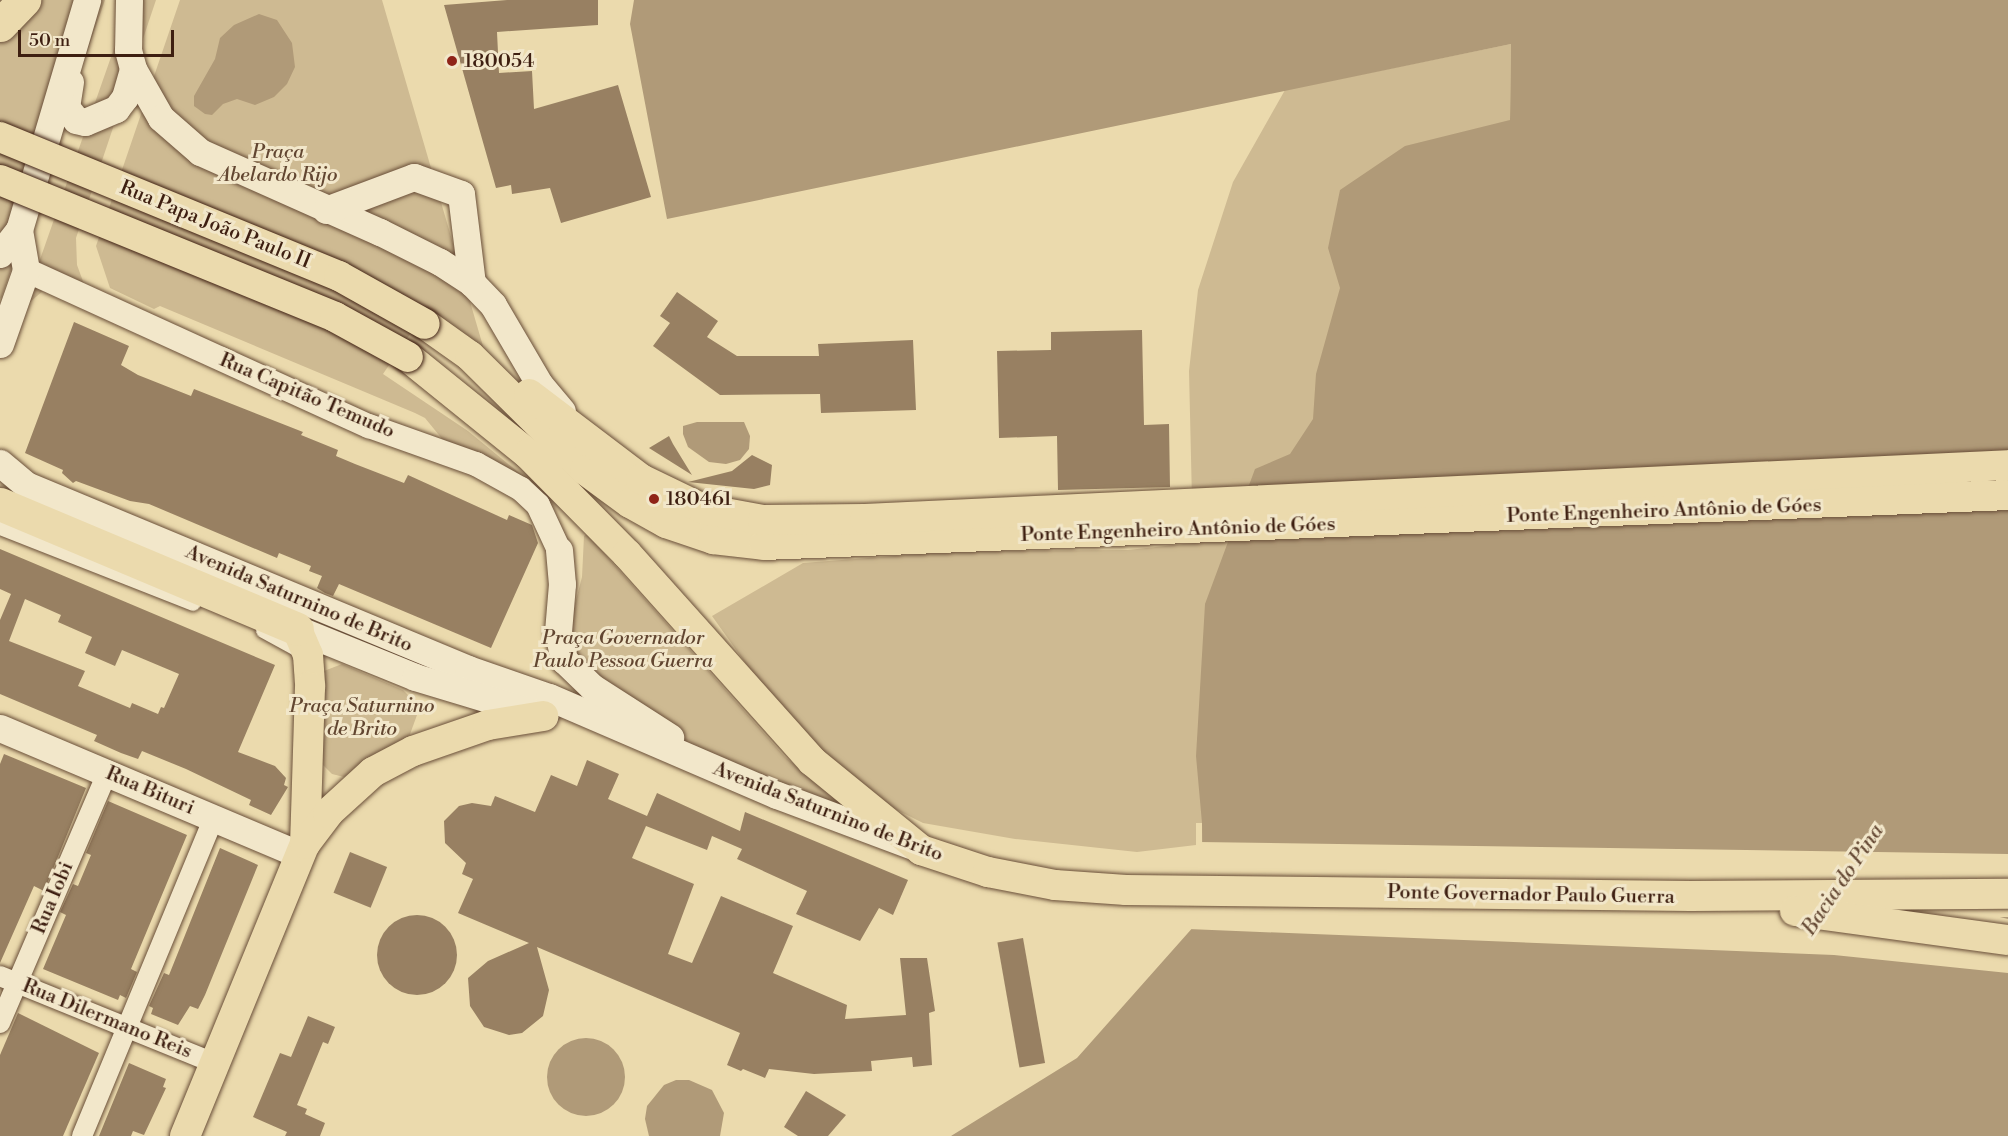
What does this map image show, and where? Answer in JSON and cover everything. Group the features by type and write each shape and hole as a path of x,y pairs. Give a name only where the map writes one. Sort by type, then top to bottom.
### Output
{"highway":[{"path":"0,25 24,0"},
{"path":"0,504 248,607 303,642"}],"main road":[{"path":"78,0 75,37 76,63 66,107 76,120 95,119 116,109 125,97 133,69"},
{"path":"0,254 19,230 87,0"},
{"path":"129,0 128,50 133,69 160,118 200,152 440,262 472,283 494,305 540,385 570,422"},
{"name":"Rua Papa João Paulo II","path":"0,137 339,276 425,324"},
{"path":"326,210 414,177 461,194 472,283"},
{"path":"0,180 335,317 408,357 528,454 627,554 812,761 921,850"},
{"path":"0,344 26,270 19,230"},
{"name":"Ponte Engenheiro Antônio de Góes","path":"425,324 470,356 585,470 666,523 713,538 764,545 861,544 1137,518 2008,465"},
{"name":"Ponte Engenheiro Antônio de Góes","path":"470,356 488,361 550,411 570,422 604,454 641,479 703,508 763,520 1137,518 2008,495"},
{"name":"Avenida Saturnino de Brito","path":"0,463 26,485 468,669 549,697 605,724 726,773 921,850 988,872 1055,885"},
{"path":"559,550 562,584 558,632 564,660 592,687 726,773"},
{"path":"303,642 303,850"},
{"name":"Avenida Saturnino de Brito","path":"303,642 543,716 605,724"},
{"path":"185,1136 303,850 328,813 373,772 448,738 488,725 543,716"},
{"name":"Rua Bituri","path":"0,728 214,819 303,850"},
{"name":"Ponte Governador Paulo Guerra","path":"1055,885 1126,891 1691,897 2008,894"},
{"path":"1691,897 2008,940"}],"street":[{"name":"Rua Capitão Temudo","path":"26,270 369,426 476,464 520,489 537,506 559,550"},
{"name":"Avenida Saturnino de Brito","path":"0,527 260,629 303,642"},
{"name":"Rua Iobi","path":"0,1023 9,979 107,773"},
{"path":"82,1136 214,819"},
{"name":"Rua Dilermano Reis","path":"9,979 214,1063"}],"green space":[{"path":"0,0 105,0 1,299 0,298"},
{"path":"131,0 156,0 76,238 77,265 84,284 44,290 23,308"},
{"name":"Praça Abelardo Rijo","path":"180,0 382,0 485,353 421,318 383,374 468,431 529,481 443,440 425,418 415,413 160,306 154,309 110,288 96,246"},
{"path":"1511,44 1510,120 1203,916 1202,823 1196,823 1196,845 1137,852 1015,839 923,823 873,798 791,727 712,616 803,563 959,551 1128,550 1193,543 1189,371 1198,290 1233,182 1285,90"},
{"name":"Praça Governador Paulo Pessoa Guerra","path":"587,534 785,757 853,813 700,752 588,697 569,627 582,577 584,536"},
{"name":"Praça Saturnino de Brito","path":"342,664 403,690 413,700 417,715 409,737 344,777 332,774 321,763 324,671"}],"water":[{"name":"Bacia do Pina","path":"634,0 2008,0 2008,1136 951,1136 1077,1058 1203,916 1202,823 1196,756 1205,604 1255,469 1290,454 1313,419 1316,374 1340,288 1328,248 1340,190 1405,146 1510,120 1511,44 667,219 630,24"},
{"path":"259,14 277,20 292,43 295,67 287,84 274,97 255,105 237,99 223,104 212,115 205,114 194,106 194,96 215,59 220,38 234,25"},
{"path":"697,422 744,422 750,436 749,449 740,460 726,464 709,462 688,447 683,434 683,426"},
{"path":"578,1038 594,1038 608,1044 619,1055 625,1069 625,1085 619,1099 608,1110 594,1116 578,1116 564,1110 553,1099 547,1085 547,1069 553,1055 564,1044"},
{"path":"676,1080 689,1080 712,1090 724,1113 720,1136 649,1136 645,1119 647,1106 664,1085"}],"pier":[{"path":"1199,842 2008,854 2008,917 2000,917 2008,919 2008,973 1834,955 1188,929 1200,915"}],"building":[{"path":"507,0 598,0 598,25 497,32 499,73 532,71 534,109 618,85 651,197 561,223 550,188 512,194 511,185 496,188 444,5"},
{"path":"677,292 718,321 707,337 737,356 819,356 818,344 913,340 916,410 821,413 820,394 720,395 653,346 670,323 660,316"},
{"path":"74,322 129,346 121,365 138,375 191,396 194,389 303,432 301,435 338,450 336,456 355,464 404,483 408,475 507,520 509,515 532,525 538,543 491,648 339,584 333,596 325,593 317,588 322,576 309,571 311,566 279,553 277,558 149,504 130,501 76,481 73,483 62,473 63,470 25,453"},
{"path":"1142,330 1144,425 1169,424 1170,487 1058,490 1057,436 999,438 997,351 1051,350 1051,332"},
{"path":"669,436 673,444 692,475 649,448"},
{"path":"752,455 772,465 770,485 754,489 688,482 732,471"},
{"path":"0,549 275,665 238,752 275,766 286,778 284,785 288,787 271,815 249,805 251,800 186,769 142,751 138,759 121,753 94,741 97,735 0,694 0,620 11,594 0,589","holes":["25,599 61,615 58,622 92,637 85,653 115,666 122,650 179,674 164,708 161,707 158,714 132,703 130,708 78,686 85,671 9,641"]},
{"path":"4,754 86,788 44,891 34,886 0,963 0,764"},
{"path":"587,760 619,774 608,799 647,816 657,793 740,831 745,812 908,880 893,915 879,908 860,941 796,914 807,891 737,859 742,849 712,836 707,850 646,826 632,858 694,884 668,954 692,963 721,896 793,926 773,973 847,1005 845,1019 906,1015 900,958 927,958 935,1011 929,1013 932,1065 913,1067 912,1057 871,1061 872,1071 814,1074 769,1069 765,1078 743,1069 741,1071 727,1065 740,1033 537,947 549,990 543,1016 522,1033 509,1035 484,1027 470,1006 468,978 488,961 529,943 458,913 473,879 462,874 466,863 445,843 444,821 459,806 472,803 491,806 495,796 535,812 551,775 577,786"},
{"path":"108,801 187,835 131,969 137,972 126,998 120,995 118,1000 43,969 66,915 60,912 73,884 78,886 91,855 86,853"},
{"path":"220,848 258,865 198,1009 190,1006 178,1025 151,1014 153,1008 149,1006 164,973 169,975"},
{"path":"350,852 387,867 371,908 334,893"},
{"path":"417,915 432,918 445,927 454,940 457,955 454,970 445,983 432,992 417,995 402,992 389,983 380,970 377,955 380,940 389,927 402,918"},
{"path":"1023,938 1045,1063 1019,1068 997,943"},
{"path":"18,1013 99,1053 63,1136 0,1136 0,1055"},
{"path":"308,1016 335,1027 328,1044 323,1042 297,1105 307,1109 305,1114 325,1123 320,1136 285,1136 287,1132 253,1117 280,1053 291,1057"},
{"path":"129,1063 166,1079 163,1087 166,1088 144,1135 133,1131 131,1136 99,1136"},
{"path":"806,1091 846,1115 828,1136 798,1136 784,1127"}],"place":[{"name":"180054","path":"452,61"},
{"name":"180461","path":"654,499"}]}
